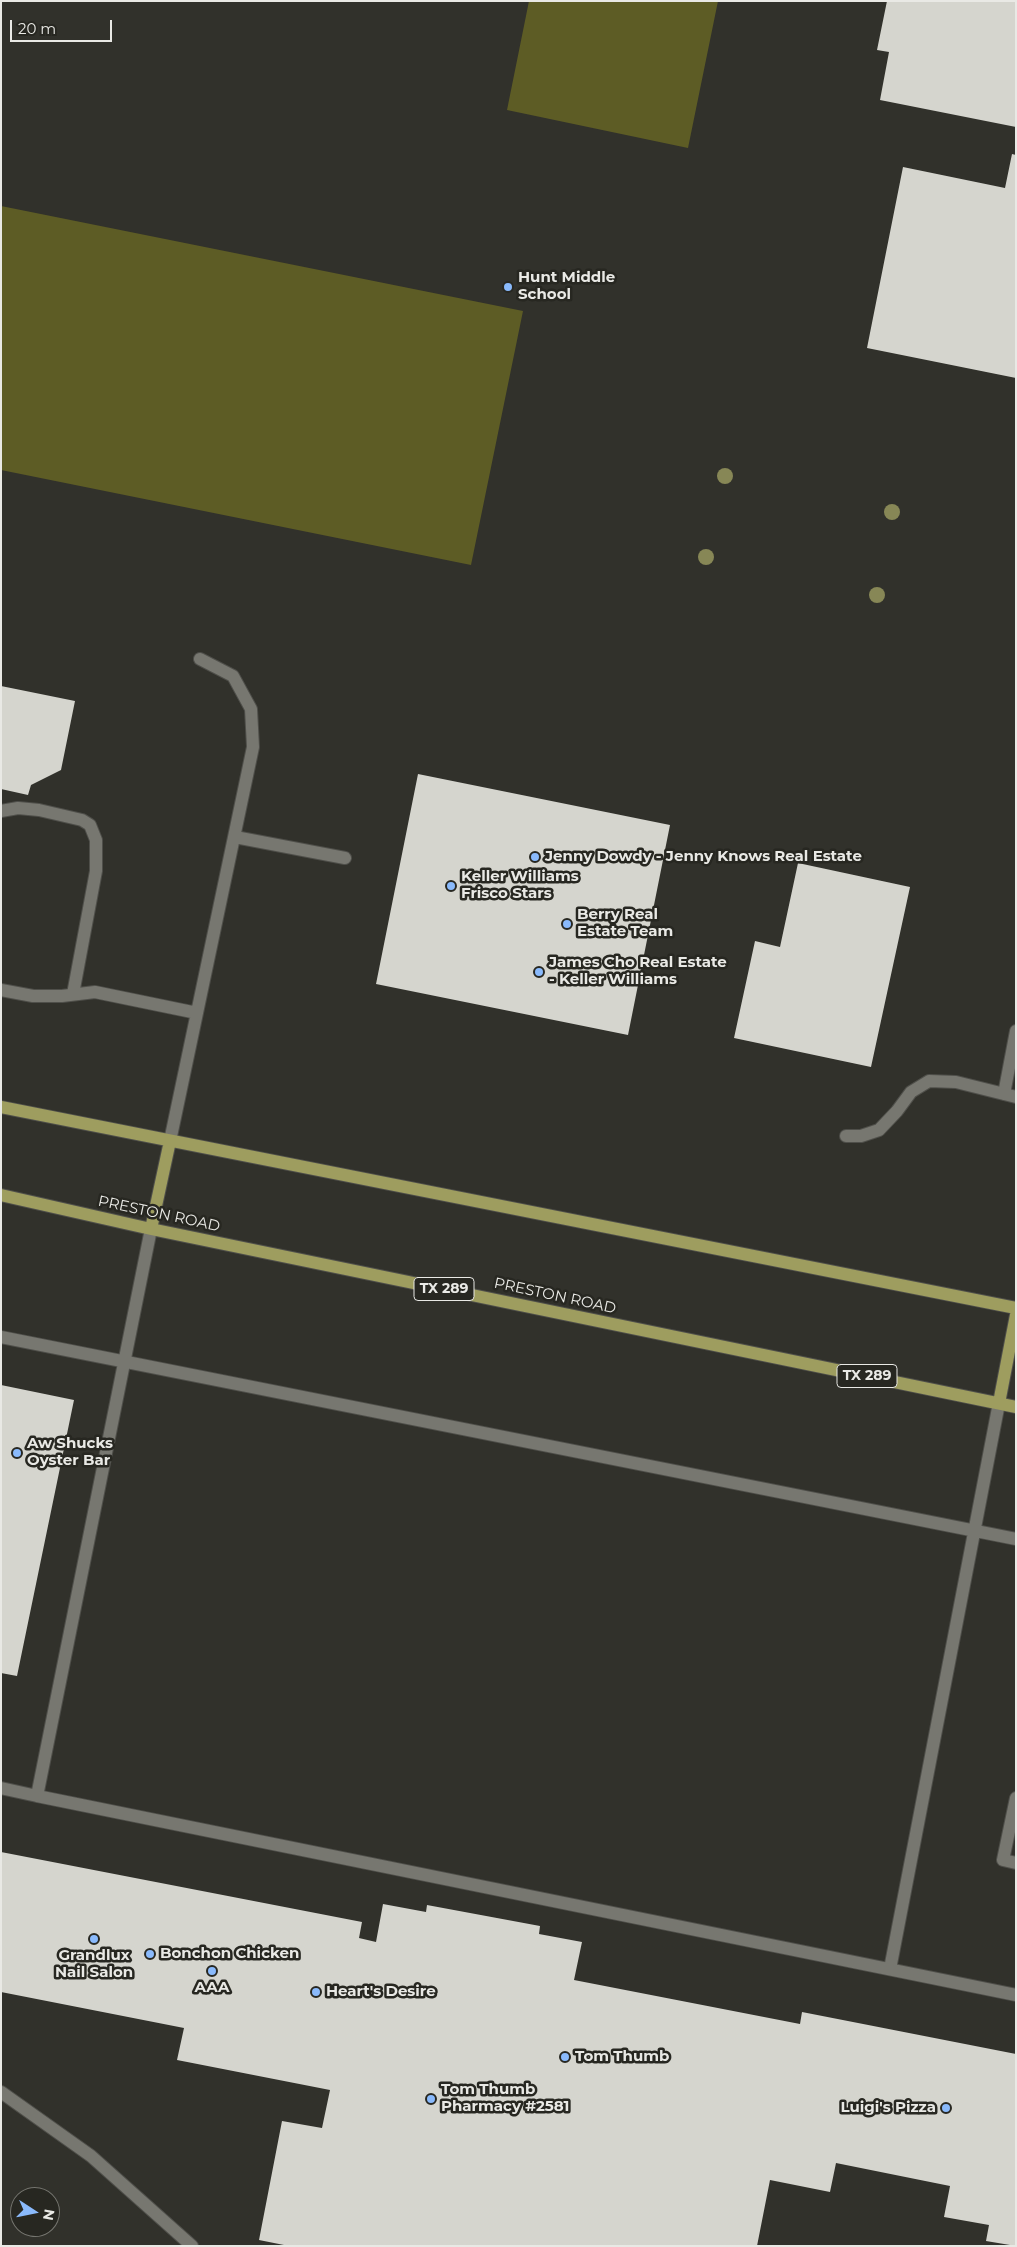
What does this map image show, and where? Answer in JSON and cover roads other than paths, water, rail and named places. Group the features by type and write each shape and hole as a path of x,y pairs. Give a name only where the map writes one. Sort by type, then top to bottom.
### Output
{"main road":[{"path":"1,1107 1016,1308"},
{"path":"151,1229 170,1141"},
{"name":"PRESTON ROAD","path":"1,1195 151,1229 1016,1407"},
{"path":"999,1403 1016,1316"}],"lane":[{"path":"170,1141 253,747 251,709 233,676 200,660"},
{"path":"1,811 18,808 39,810 82,820 90,825 96,840 96,871 73,994"},
{"path":"235,837 345,858"},
{"path":"1,990 33,996 95,992 198,1013"},
{"path":"846,1136 861,1136 879,1130 898,1111 911,1092 928,1081 956,1082 1010,1096 1016,1031"},
{"path":"37,1796 151,1229"},
{"path":"1,1337 1016,1539"},
{"path":"890,1969 999,1403"},
{"path":"1,1788 1016,1994"},
{"path":"1016,1798 1003,1860 1016,1863"},
{"path":"1,2092 91,2156 192,2246"}],"place":[{"name":"Hunt Middle School","path":"508,287"},
{"name":"Jenny Dowdy - Jenny Knows Real Estate","path":"535,857"},
{"name":"Keller Williams Frisco Stars","path":"451,886"},
{"name":"Berry Real Estate Team","path":"567,924"},
{"name":"James Cho Real Estate - Keller Williams","path":"539,972"},
{"name":"Aw Shucks Oyster Bar","path":"17,1453"},
{"name":"Grandlux Nail Salon","path":"94,1939"},
{"name":"Bonchon Chicken","path":"150,1954"},
{"name":"AAA","path":"212,1971"},
{"name":"Heart's Desire","path":"316,1992"},
{"name":"Tom Thumb","path":"565,2057"},
{"name":"Tom Thumb Pharmacy #2581","path":"431,2099"},
{"name":"Luigi's Pizza","path":"946,2108"}]}
